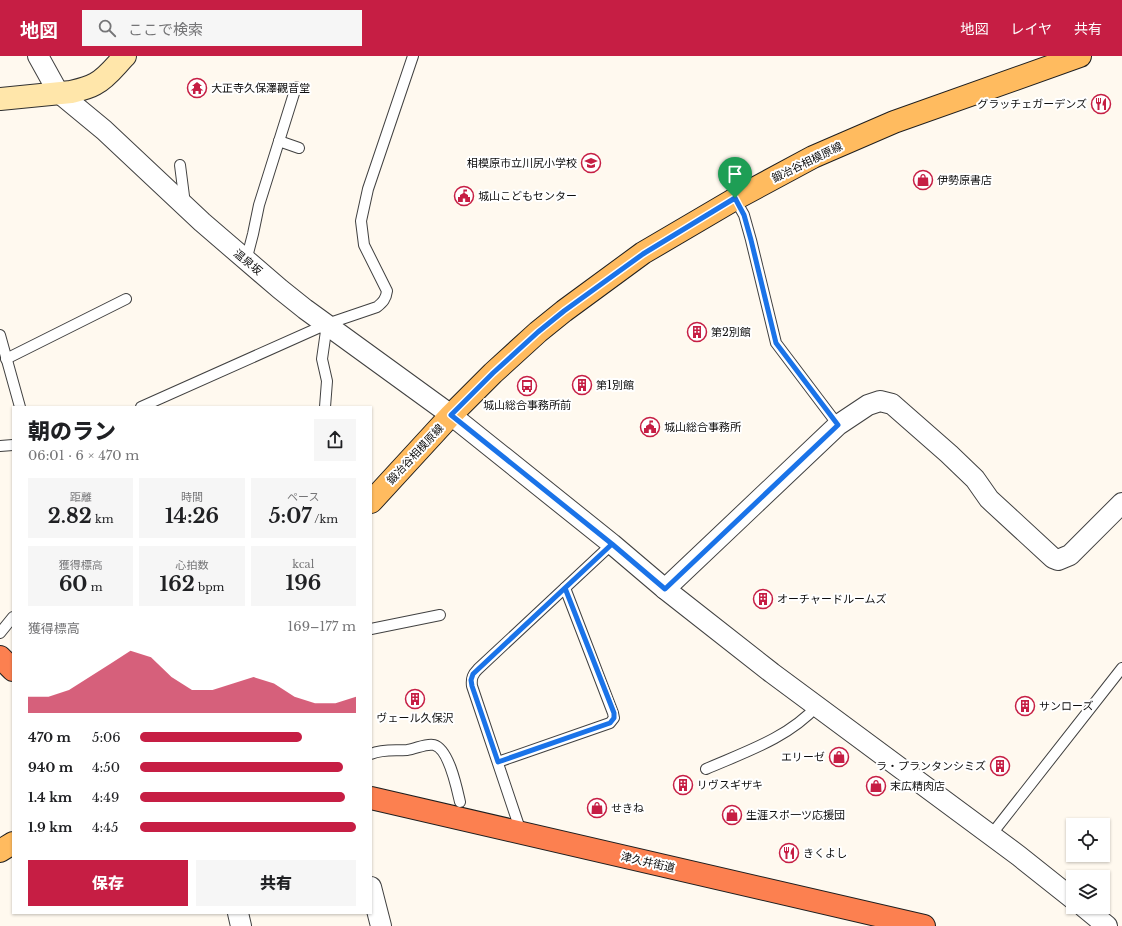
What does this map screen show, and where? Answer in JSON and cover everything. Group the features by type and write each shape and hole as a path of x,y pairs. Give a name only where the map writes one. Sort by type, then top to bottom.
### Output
{"highway":[{"name":"津久井街道","path":"372,798 924,926"}],"main road":[{"name":"鍛冶谷相模原線","path":"372,501 451,415 493,373 538,332 564,311 643,254 735,198 813,157 894,122 1080,56"},
{"path":"0,851 12,844"}],"street":[{"path":"38,56 58,92"},
{"path":"0,99 58,92 71,92 96,84 125,56"},
{"name":"温泉坂","path":"58,92 104,130 246,261 306,309 451,415 736,646 991,835 1066,894"},
{"path":"665,589 838,425 868,405 880,402 892,404 918,426 970,474 989,499 1053,558 1058,560 1070,555 1122,503"},
{"path":"372,891 381,926"},
{"path":"238,914 241,926"},
{"path":"1092,914 1107,926"}],"lane":[{"path":"143,406 327,324 377,307 386,298 387,291 364,245 361,221 368,189 413,56"},
{"path":"246,261 254,234 259,205 296,87"},
{"path":"279,141 299,148"},
{"path":"180,164 185,206"},
{"path":"735,198 744,215 776,343 838,425"},
{"path":"6,359 126,299"},
{"path":"325,406 327,381 322,358 327,324"},
{"path":"0,335 20,406"},
{"path":"0,446 12,445"},
{"path":"521,832 471,680 473,674 612,544"},
{"path":"498,762 610,723 614,718 614,713 565,588"},
{"path":"372,629 440,615"},
{"path":"0,633 12,618"},
{"path":"991,835 1122,668"},
{"path":"706,769 784,734 798,725 817,706"},
{"path":"372,754 380,751 409,750 429,745 434,745 440,748 449,763 460,802"}],"place":[{"name":"大正寺久保澤觀音堂","path":"197,88"},
{"name":"グラッチェガーデンズ","path":"1101,104"},
{"name":"相模原市立川尻小学校","path":"591,163"},
{"name":"伊勢原書店","path":"923,180"},
{"name":"城山こどもセンター","path":"464,196"},
{"name":"第2別館","path":"697,332"},
{"name":"第1別館","path":"582,385"},
{"name":"城山総合事務所前","path":"527,386"},
{"name":"城山総合事務所","path":"650,427"},
{"name":"オーチャードルームズ","path":"763,599"},
{"name":"ヴェール久保沢","path":"415,699"},
{"name":"サンローズ","path":"1025,706"},
{"name":"エリーゼ","path":"839,757"},
{"name":"ラ・プランタンシミズ","path":"1000,766"},
{"name":"リヴスギザキ","path":"683,785"},
{"name":"末広精肉店","path":"876,786"},
{"name":"せきね","path":"597,808"},
{"name":"生涯スポ一ツ応援団","path":"732,815"},
{"name":"きくよし","path":"789,853"}],"route":[{"path":"735,198 643,254 564,311 538,332 493,373 451,415 612,544 473,674 471,680 472,686 498,762 610,723 614,718 614,713 565,588 612,544 665,589 838,425 776,343 744,215 735,198"}]}
